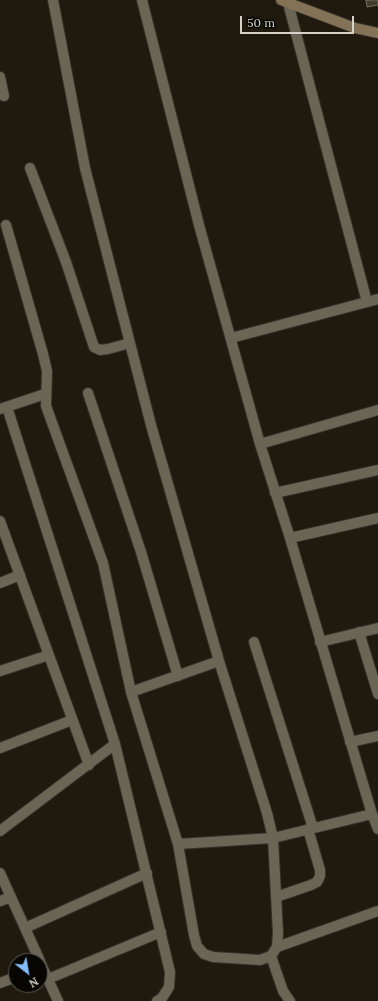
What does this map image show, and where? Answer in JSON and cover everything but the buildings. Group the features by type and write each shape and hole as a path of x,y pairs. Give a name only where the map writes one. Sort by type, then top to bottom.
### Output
{"main road":[{"path":"284,1 355,28 378,33"}],"street":[{"path":"6,225 47,371 45,394 46,406 103,563 131,692 178,844 197,946 204,954 213,957 260,960 271,956 277,947 273,838 219,661 151,425 85,168 53,0"},
{"path":"142,0 189,187 260,444 290,538 350,742 373,800 372,814 378,829"},
{"path":"284,1 368,302"},
{"path":"0,77 4,96"},
{"path":"30,168 66,262 94,347 100,350 108,350 130,343"},
{"path":"231,338 378,299"},
{"path":"88,393 141,552 178,676"},
{"path":"45,394 4,408 115,744 170,972 169,987 162,998 157,1001"},
{"path":"260,444 378,410"},
{"path":"275,493 378,470"},
{"path":"290,538 378,518"},
{"path":"0,521 4,542 20,575 89,765"},
{"path":"0,583 20,575"},
{"path":"320,642 378,628"},
{"path":"359,632 378,694"},
{"path":"254,642 311,829 320,870 320,876 317,882 276,897"},
{"path":"0,671 48,655"},
{"path":"131,692 219,661"},
{"path":"0,748 72,720"},
{"path":"350,742 378,736"},
{"path":"0,831 115,744"},
{"path":"178,844 273,838 372,814"},
{"path":"0,873 36,953"},
{"path":"25,928 147,873"},
{"path":"0,901 11,897"},
{"path":"277,947 378,911"},
{"path":"58,1001 48,979 160,932"},
{"path":"271,956 282,996 290,1001"}]}
